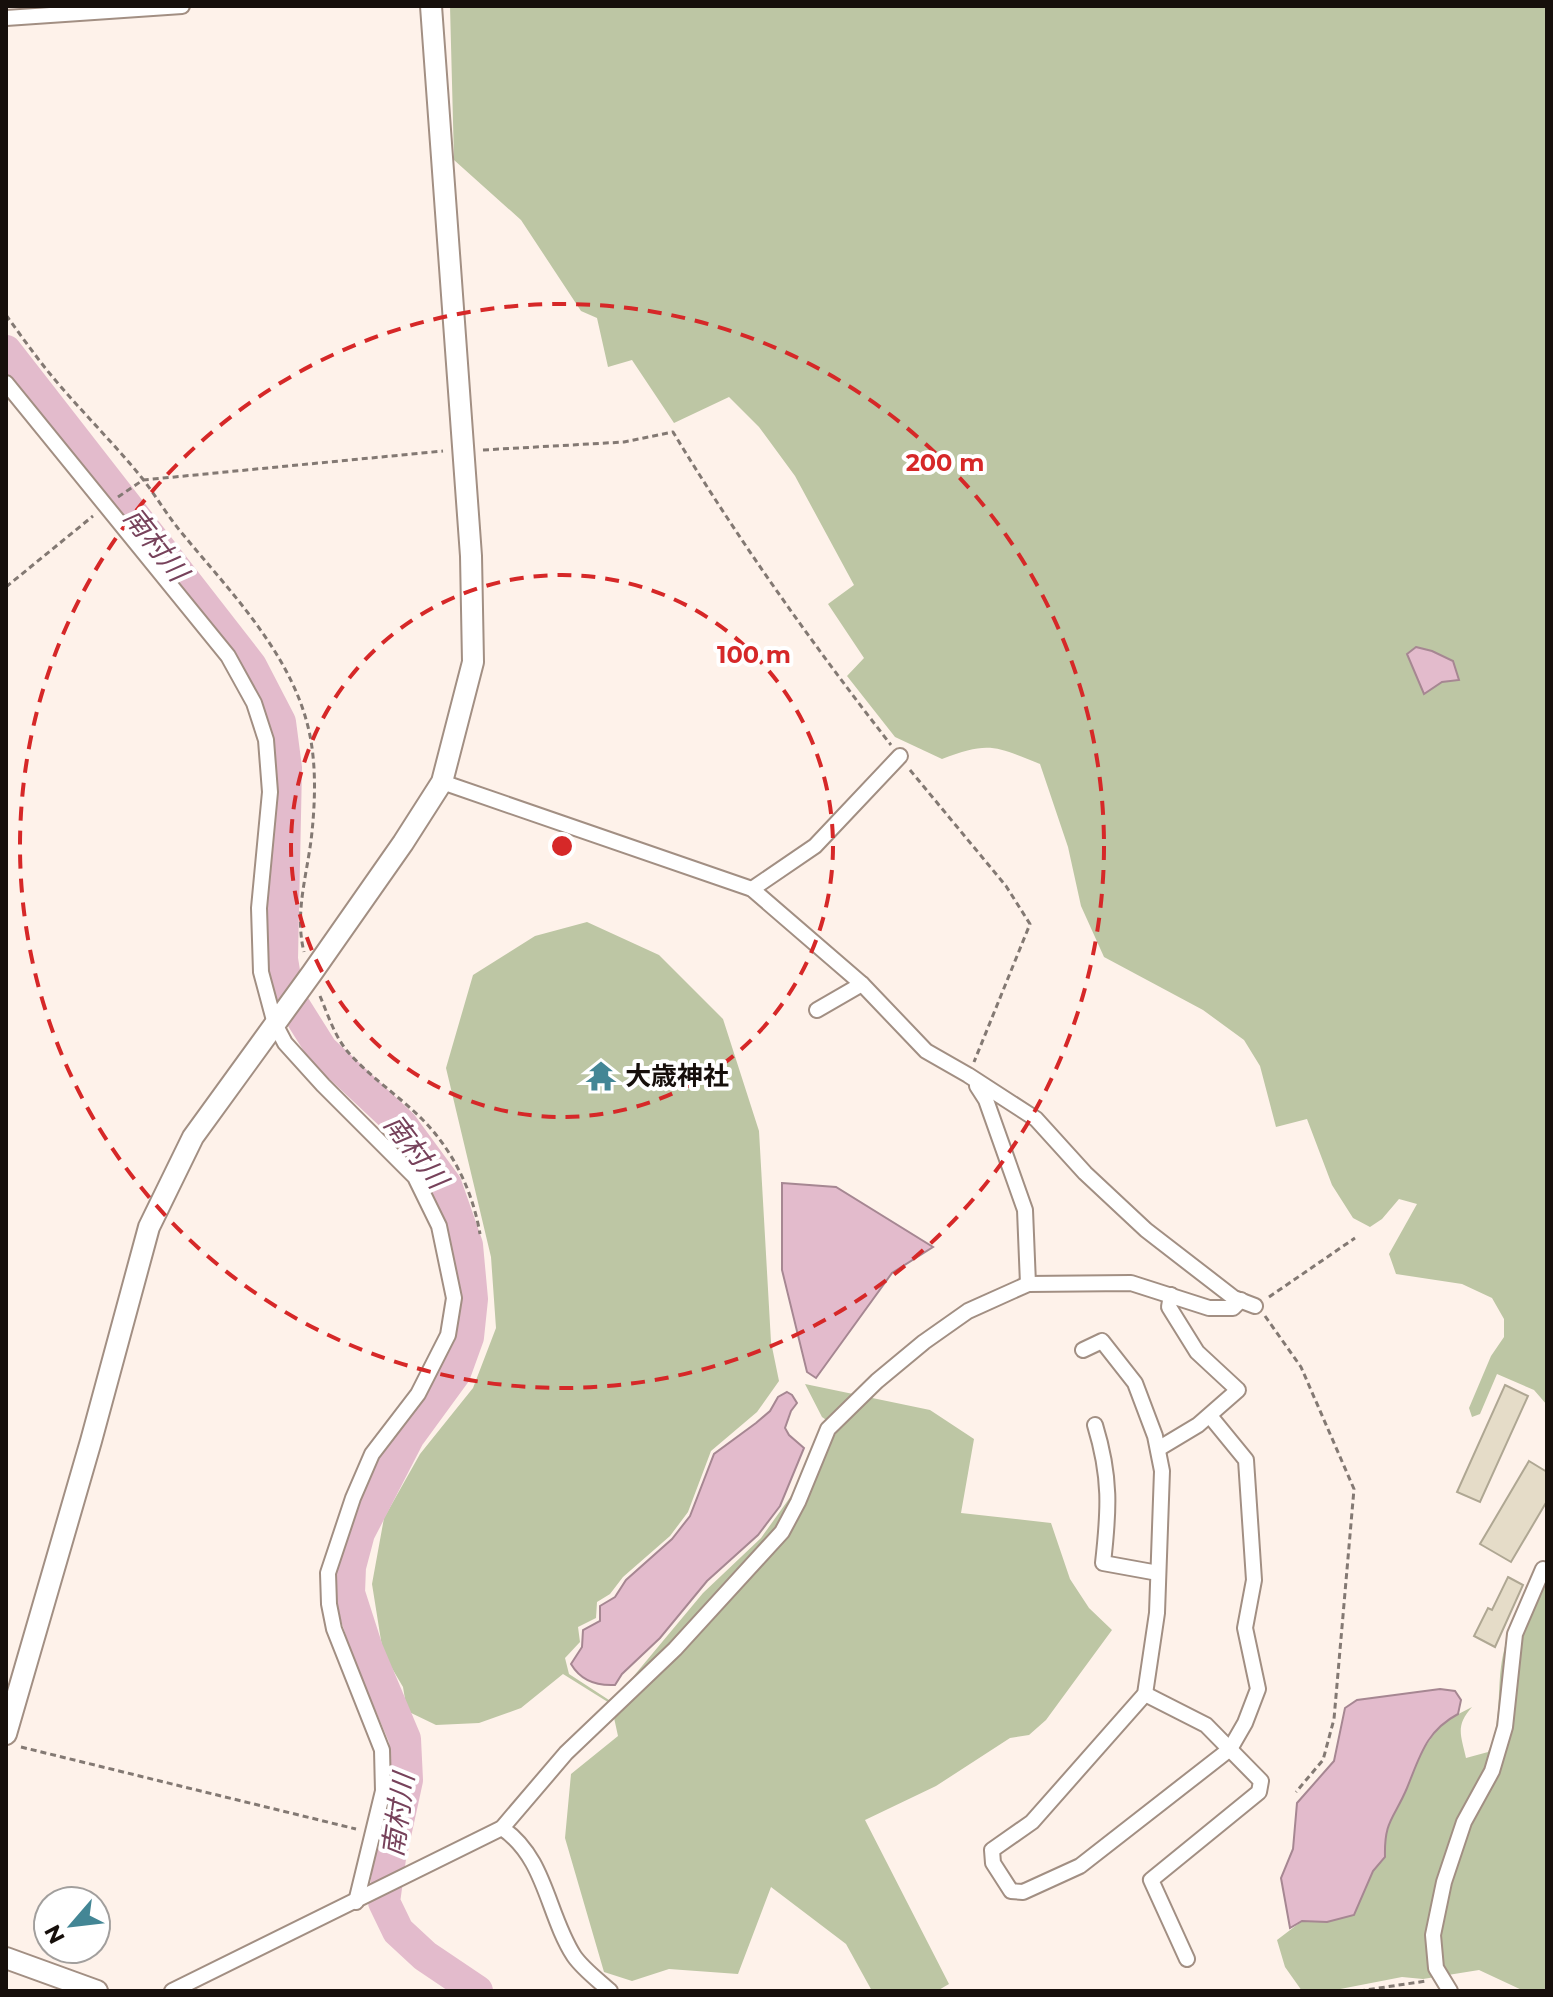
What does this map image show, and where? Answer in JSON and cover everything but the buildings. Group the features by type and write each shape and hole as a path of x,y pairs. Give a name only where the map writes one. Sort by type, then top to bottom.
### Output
{"street":[{"path":"6,18 182,6"},
{"path":"11,1740 149,1227 193,1137 403,843 442,782 473,662 471,556 431,6"},
{"path":"6,383 228,656 254,703 266,740 270,792 259,908 261,972 275,1024 285,1043 323,1085 415,1177 439,1226 454,1298 448,1335 418,1394 372,1454 353,1498 328,1573 334,1629 382,1750 383,1791 356,1902"},
{"path":"752,889 815,846 900,756"},
{"path":"442,782 752,889 862,984 926,1051 1036,1119 1085,1173 1146,1230 1210,1280 1248,1303"},
{"path":"817,1010 862,984"},
{"path":"968,1075 986,1100 1025,1210 1028,1284"},
{"path":"172,1991 502,1828 566,1753 675,1649 782,1532 828,1429 877,1381 968,1311 1028,1284 1131,1283 1209,1308 1233,1308 1248,1303"},
{"path":"1158,1449 1210,1416 1238,1390 1197,1352 1169,1307 1171,1295"},
{"path":"1083,1350 1102,1341 1135,1383 1158,1449 1162,1471 1157,1613 1145,1694 1032,1822 992,1850 993,1863 1011,1891 1023,1892 1080,1866 1230,1749 1245,1723 1258,1689 1245,1628 1254,1580 1246,1460 1210,1416"},
{"path":"1095,1425 1105,1459 1109,1508 1103,1563 1158,1573"},
{"path":"1446,1985 1436,1968 1433,1935 1444,1882 1464,1822 1492,1771 1505,1727 1515,1634 1543,1569"},
{"path":"1145,1694 1206,1725 1261,1781 1259,1792 1151,1880 1187,1959"},
{"path":"502,1828 518,1839 533,1860 576,1959 610,1991"},
{"path":"6,1958 97,1991"}],"path":[{"path":"464,451 624,442 673,432 715,502 852,694 1006,886 1030,924 968,1075"},
{"path":"6,587 106,505 143,480 433,451"},
{"path":"1296,1792 1323,1760 1334,1719 1354,1489 1301,1367 1272,1323 1248,1303 1355,1238"},
{"path":"11,1740 371,1833"},
{"path":"1359,1991 1446,1985"}],"green space":[{"path":"450,6 1547,6 1547,1405 1534,1390 1497,1374 1480,1414 1472,1417 1469,1408 1491,1356 1504,1337 1504,1319 1492,1298 1462,1284 1396,1274 1389,1254 1417,1204 1399,1199 1382,1219 1370,1227 1353,1218 1332,1185 1307,1119 1276,1127 1260,1066 1244,1040 1203,1010 1104,957 1081,906 1068,847 1040,764 992,748 971,750 942,759 895,737 847,676 864,658 828,604 854,585 795,476 759,427 729,397 674,423 632,360 608,367 597,318 581,311 521,220 454,160"},
{"path":"587,922 659,955 723,1019 759,1131 771,1342 779,1381 757,1412 711,1451 688,1512 670,1536 623,1577 610,1594 597,1602 596,1618 578,1627 580,1642 565,1658 569,1674 612,1702 703,1593 761,1538 839,1429 822,1417 805,1384 930,1410 974,1439 961,1513 1051,1523 1070,1579 1089,1608 1112,1630 1046,1720 1029,1735 1010,1738 936,1786 865,1820 949,1984 937,1991 872,1991 846,1944 771,1887 738,1974 669,1969 632,1981 604,1972 565,1838 571,1774 618,1736 611,1704 563,1674 521,1708 479,1723 436,1725 407,1711 403,1687 383,1653 372,1584 384,1518 420,1454 473,1388 496,1328 491,1257 446,1068 473,975 535,936"},
{"path":"1547,1560 1547,1991 1524,1991 1479,1970 1423,1979 1402,1977 1330,1991 1302,1991 1285,1967 1277,1940 1302,1921 1326,1922 1354,1915 1373,1871 1385,1857 1384,1834 1419,1755 1443,1722 1472,1707 1461,1725 1466,1758 1488,1752 1496,1729 1501,1667 1510,1630 1526,1593"}],"shaded area":[{"path":"1416,647 1453,661 1459,680 1442,682 1424,694 1407,654"},
{"path":"782,1183 836,1187 933,1247 892,1273 816,1378 807,1372 782,1270"},
{"path":"787,1392 797,1403 785,1428 804,1448 780,1506 758,1535 707,1581 660,1638 622,1674 615,1685 602,1685 585,1678 571,1664 582,1647 583,1630 600,1621 600,1606 615,1597 626,1580 672,1539 690,1516 714,1454 756,1423 770,1411 778,1397"},
{"path":"1440,1689 1455,1691 1461,1700 1458,1714 1438,1728 1425,1745 1388,1827 1385,1857 1373,1871 1354,1915 1327,1922 1302,1921 1290,1928 1281,1878 1293,1849 1297,1803 1334,1761 1345,1708 1357,1700"}],"waterway":[{"name":"南村川","path":"6,351 251,666 280,722 286,768 282,959 288,996 322,1050 402,1125 446,1185 467,1245 472,1299 468,1337 455,1373 409,1436 359,1533 350,1567 349,1593 367,1649 405,1739 407,1780 384,1902 398,1931 425,1956 477,1991"}],"place":[{"name":"大歳神社","path":"601,1076"}]}
